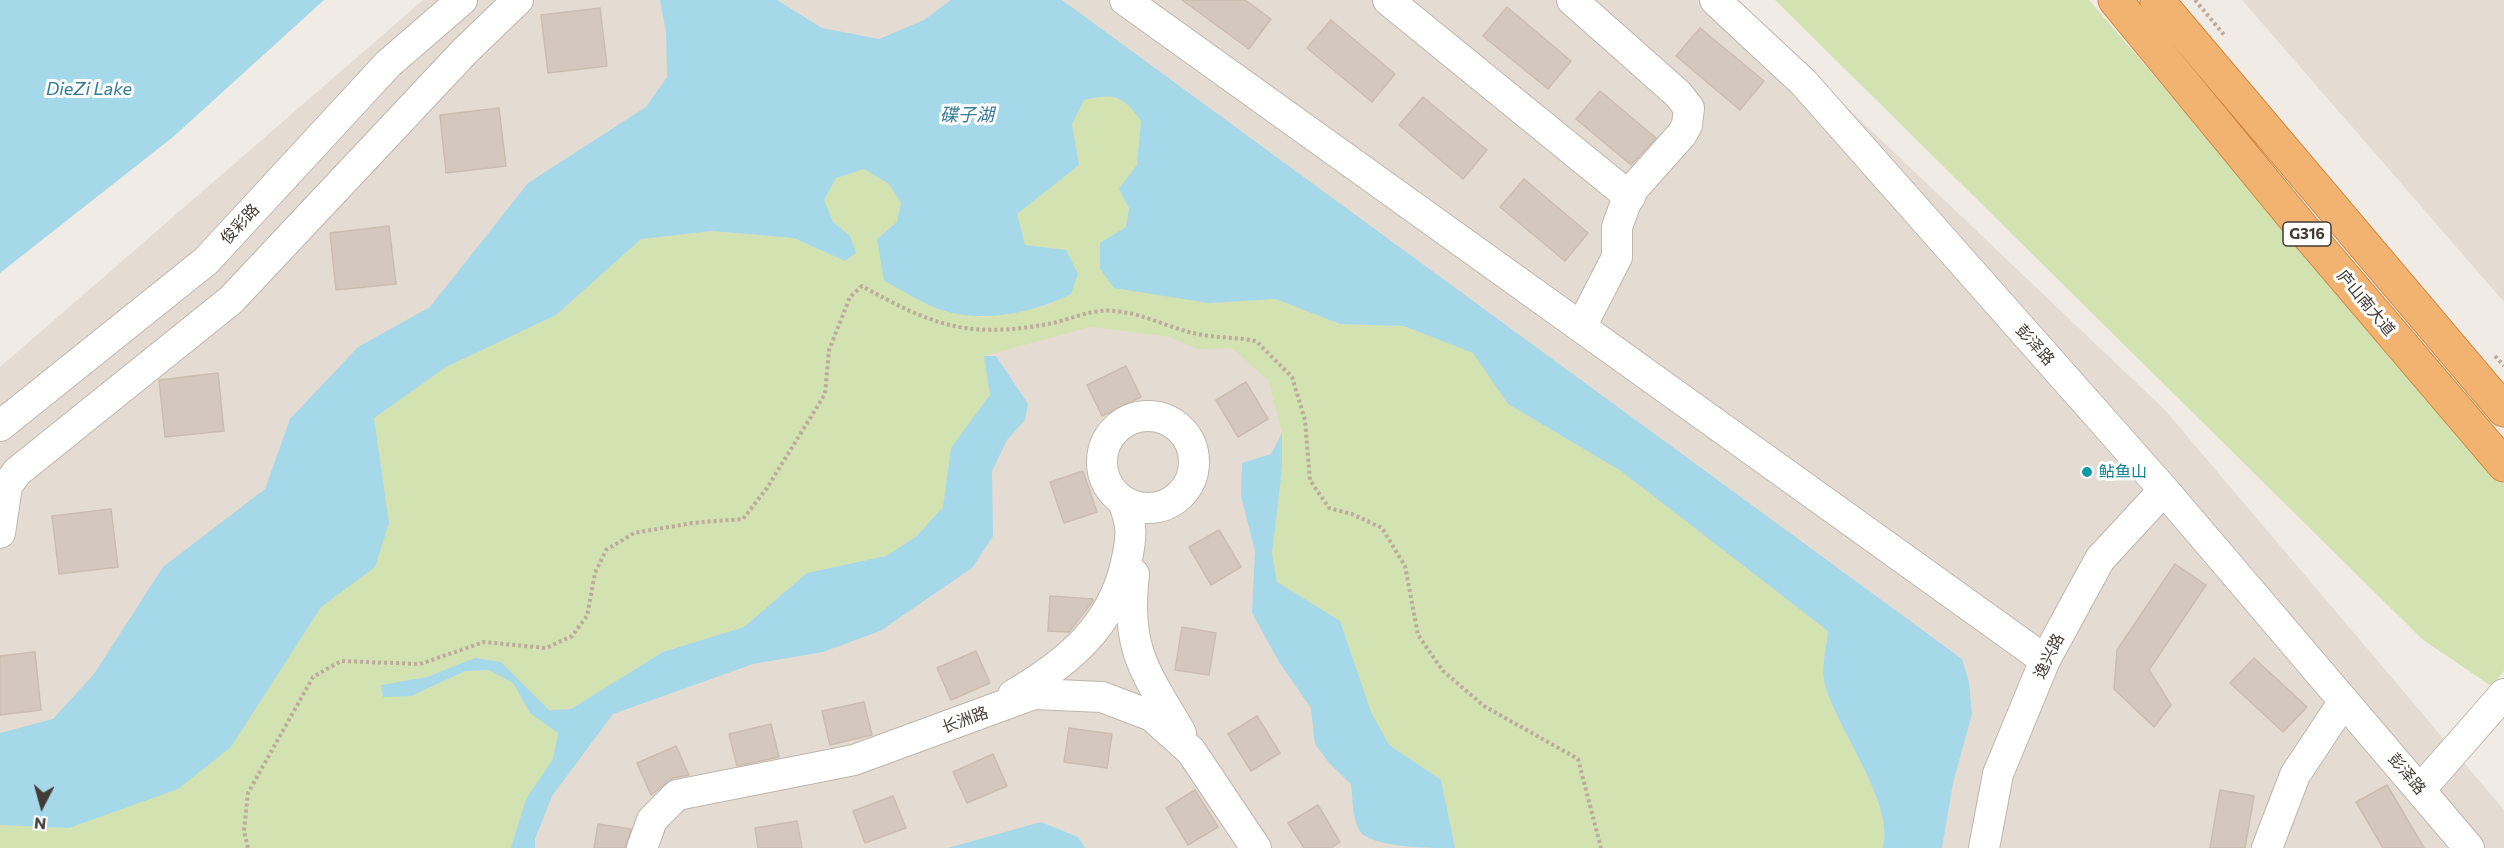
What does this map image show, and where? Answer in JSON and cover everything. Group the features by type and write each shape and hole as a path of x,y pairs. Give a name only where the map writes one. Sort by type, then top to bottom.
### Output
{"highway":[{"name":"庐山南大道","path":"2115,0 2304,230 2504,465"},
{"name":"G316","path":"2157,0 2504,410"}],"street":[{"name":"俊彩路","path":"0,426 197,268 388,64 462,0"},
{"path":"0,533 7,486 17,472 231,300 465,51 518,0"},
{"path":"1125,0 2045,660"},
{"path":"1388,0 1630,197"},
{"path":"1572,0 1678,94 1689,108 1687,124 1682,134 1634,188 1617,227 1617,257 1581,327"},
{"name":"彭泽路","path":"1714,0 1804,83 2164,490 2469,848"},
{"path":"197,268 231,300"},
{"path":"983,713 1050,673 1086,642 1109,611 1122,581 1130,546 1131,520 1122,501 1110,489 1104,477 1101,460 1108,437 1127,420 1149,415 1170,420 1186,434 1192,446 1196,462 1190,484 1180,497 1161,506 1146,509 1122,501"},
{"name":"逸兴路","path":"1984,848 1998,774 2045,660 2100,560 2164,490"},
{"path":"1161,506 1147,519 1138,543 1130,604 1132,634 1141,664 1191,751"},
{"name":"长洲路","path":"642,848 652,820 677,795 854,760 1034,694 1102,697 1152,716 1191,751 1256,848"},
{"path":"2420,790 2504,694"},
{"path":"2267,848 2295,775 2344,701"}],"path":[{"path":"248,848 243,831 248,793 313,677 341,661 420,664 484,642 546,648 572,636 587,616 595,573 606,550 634,533 692,523 743,519 767,488 825,394 828,350 850,297 862,286 912,314 960,329 995,331 1050,324 1082,314 1114,310 1197,334 1256,340 1292,377 1305,420 1310,480 1329,508 1352,514 1382,528 1404,566 1418,635 1443,671 1484,706 1578,759 1601,848"}],"shaded area":[{"path":"423,0 1734,0 2165,410 2504,810 2504,848 0,848 0,367"},
{"path":"2242,0 2504,0 2504,302"}],"green space":[{"path":"1775,0 2089,0 2504,484 2504,671 2491,686 2422,639"},
{"path":"1109,95 1128,102 1141,120 1137,165 1119,189 1129,208 1126,227 1208,303 1276,299 1340,324 1404,326 1473,353 1508,404 1621,471 1828,631 1823,663 1824,681 1830,700 1881,809 1884,830 1883,848 1455,848 1441,780 1389,745 1371,712 1340,621 1277,582 1272,554 1282,468 1282,433 1268,380 1232,348 1197,349 1170,337 1090,327 984,356 990,395 951,448 943,507 917,536 886,556 807,573 744,627 663,652 571,709 549,710 501,662 475,658 427,677 382,685 411,696 465,671 489,670 513,683 530,713 558,733 553,759 526,799 511,848 0,848 0,825 69,828 231,747 321,607 375,567 389,523 374,418 446,367 556,315 641,239 712,231 794,238 845,261 850,236 833,222 824,200 836,178 864,169 889,184 901,203 897,222 942,310 983,317 1050,305 1066,250 1025,245 1017,214 1079,165 1072,124 1084,100"}],"water":[{"name":"DieZi Lake","path":"0,0 324,0 173,137 0,273"},
{"name":"碟子湖","path":"660,0 777,0 822,28 879,39 924,20 951,0 1062,0 1962,659 1969,682 1972,714 1953,783 1942,848 1883,848 1884,829 1881,809 1873,787 1830,700 1824,681 1828,631 1621,471 1508,404 1473,353 1404,326 1340,324 1276,299 1208,303 1114,288 1100,269 1100,243 1126,227 1129,208 1119,189 1137,165 1141,121 1123,101 1110,97 1084,100 1072,124 1079,165 1017,214 1025,245 1066,250 1078,274 1071,294 1025,311 974,316 935,307 884,281 877,239 897,222 901,203 889,184 864,169 836,178 824,200 833,222 850,236 856,253 845,261 794,238 712,231 641,239 556,315 446,367 374,418 389,523 375,567 321,607 231,747 178,789 69,828 0,825 0,733 53,719 94,674 163,567 265,489 290,419 358,347 430,307 528,183 646,107 667,77 666,32"},
{"path":"984,356 996,356 1028,404 1025,420 1007,440 992,471 993,536 972,568 880,631 823,652 753,664 613,714 552,796 535,839 535,848 511,848 526,799 553,759 558,733 530,713 513,683 489,670 465,671 411,696 383,697 381,685 427,677 475,658 501,662 549,710 571,709 663,652 744,627 807,573 886,556 917,536 943,507 951,448 990,395"},
{"path":"1282,433 1282,468 1272,554 1277,582 1340,621 1371,712 1389,745 1441,780 1455,848 1392,845 1370,839 1362,834 1355,817 1351,784 1330,764 1315,744 1311,708 1279,662 1252,613 1255,551 1241,496 1242,463 1271,454"},
{"path":"1041,822 1078,837 1085,848 948,848"}],"building":[{"path":"1182,0 1245,0 1271,19 1249,49"},
{"path":"1507,7 1571,61 1548,89 1483,36"},
{"path":"600,8 607,66 548,73 541,15"},
{"path":"1331,20 1395,74 1372,102 1307,48"},
{"path":"1700,28 1764,81 1740,110 1676,56"},
{"path":"1600,91 1656,138 1631,165 1576,119"},
{"path":"1423,97 1487,150 1463,179 1399,125"},
{"path":"499,108 506,166 446,173 440,115"},
{"path":"1524,179 1588,233 1565,261 1500,207"},
{"path":"389,226 396,284 336,290 330,233"},
{"path":"1126,366 1141,397 1102,416 1087,385"},
{"path":"218,373 224,431 165,437 159,380"},
{"path":"1246,382 1268,419 1238,437 1216,400"},
{"path":"1083,471 1097,512 1064,523 1050,482"},
{"path":"111,509 118,567 59,574 52,516"},
{"path":"1219,530 1241,567 1211,585 1189,547"},
{"path":"2175,564 2206,585 2149,670 2171,705 2154,727 2114,689 2117,650"},
{"path":"1050,596 1093,599 1093,601 1069,632 1048,631"},
{"path":"1182,627 1216,633 1209,675 1175,670"},
{"path":"976,651 990,683 951,700 937,668"},
{"path":"35,652 41,710 0,715 0,656"},
{"path":"2254,658 2307,707 2283,732 2230,683"},
{"path":"864,702 872,735 830,745 822,711"},
{"path":"1257,716 1280,753 1251,771 1228,734"},
{"path":"771,724 779,757 737,766 729,734"},
{"path":"1069,728 1112,734 1107,768 1064,762"},
{"path":"676,746 689,775 673,778 651,795 637,763"},
{"path":"993,754 1007,786 967,803 953,772"},
{"path":"2387,785 2424,848 2383,848 2356,802"},
{"path":"1195,790 1218,827 1188,845 1166,808"},
{"path":"2220,790 2254,796 2245,848 2210,848"},
{"path":"893,796 906,828 865,843 853,811"},
{"path":"1318,805 1340,842 1331,848 1304,848 1288,823"},
{"path":"797,821 802,848 758,848 755,828"},
{"path":"598,824 631,829 625,848 594,848"}],"place":[{"name":"鲇鱼山","path":"2087,472"}]}
